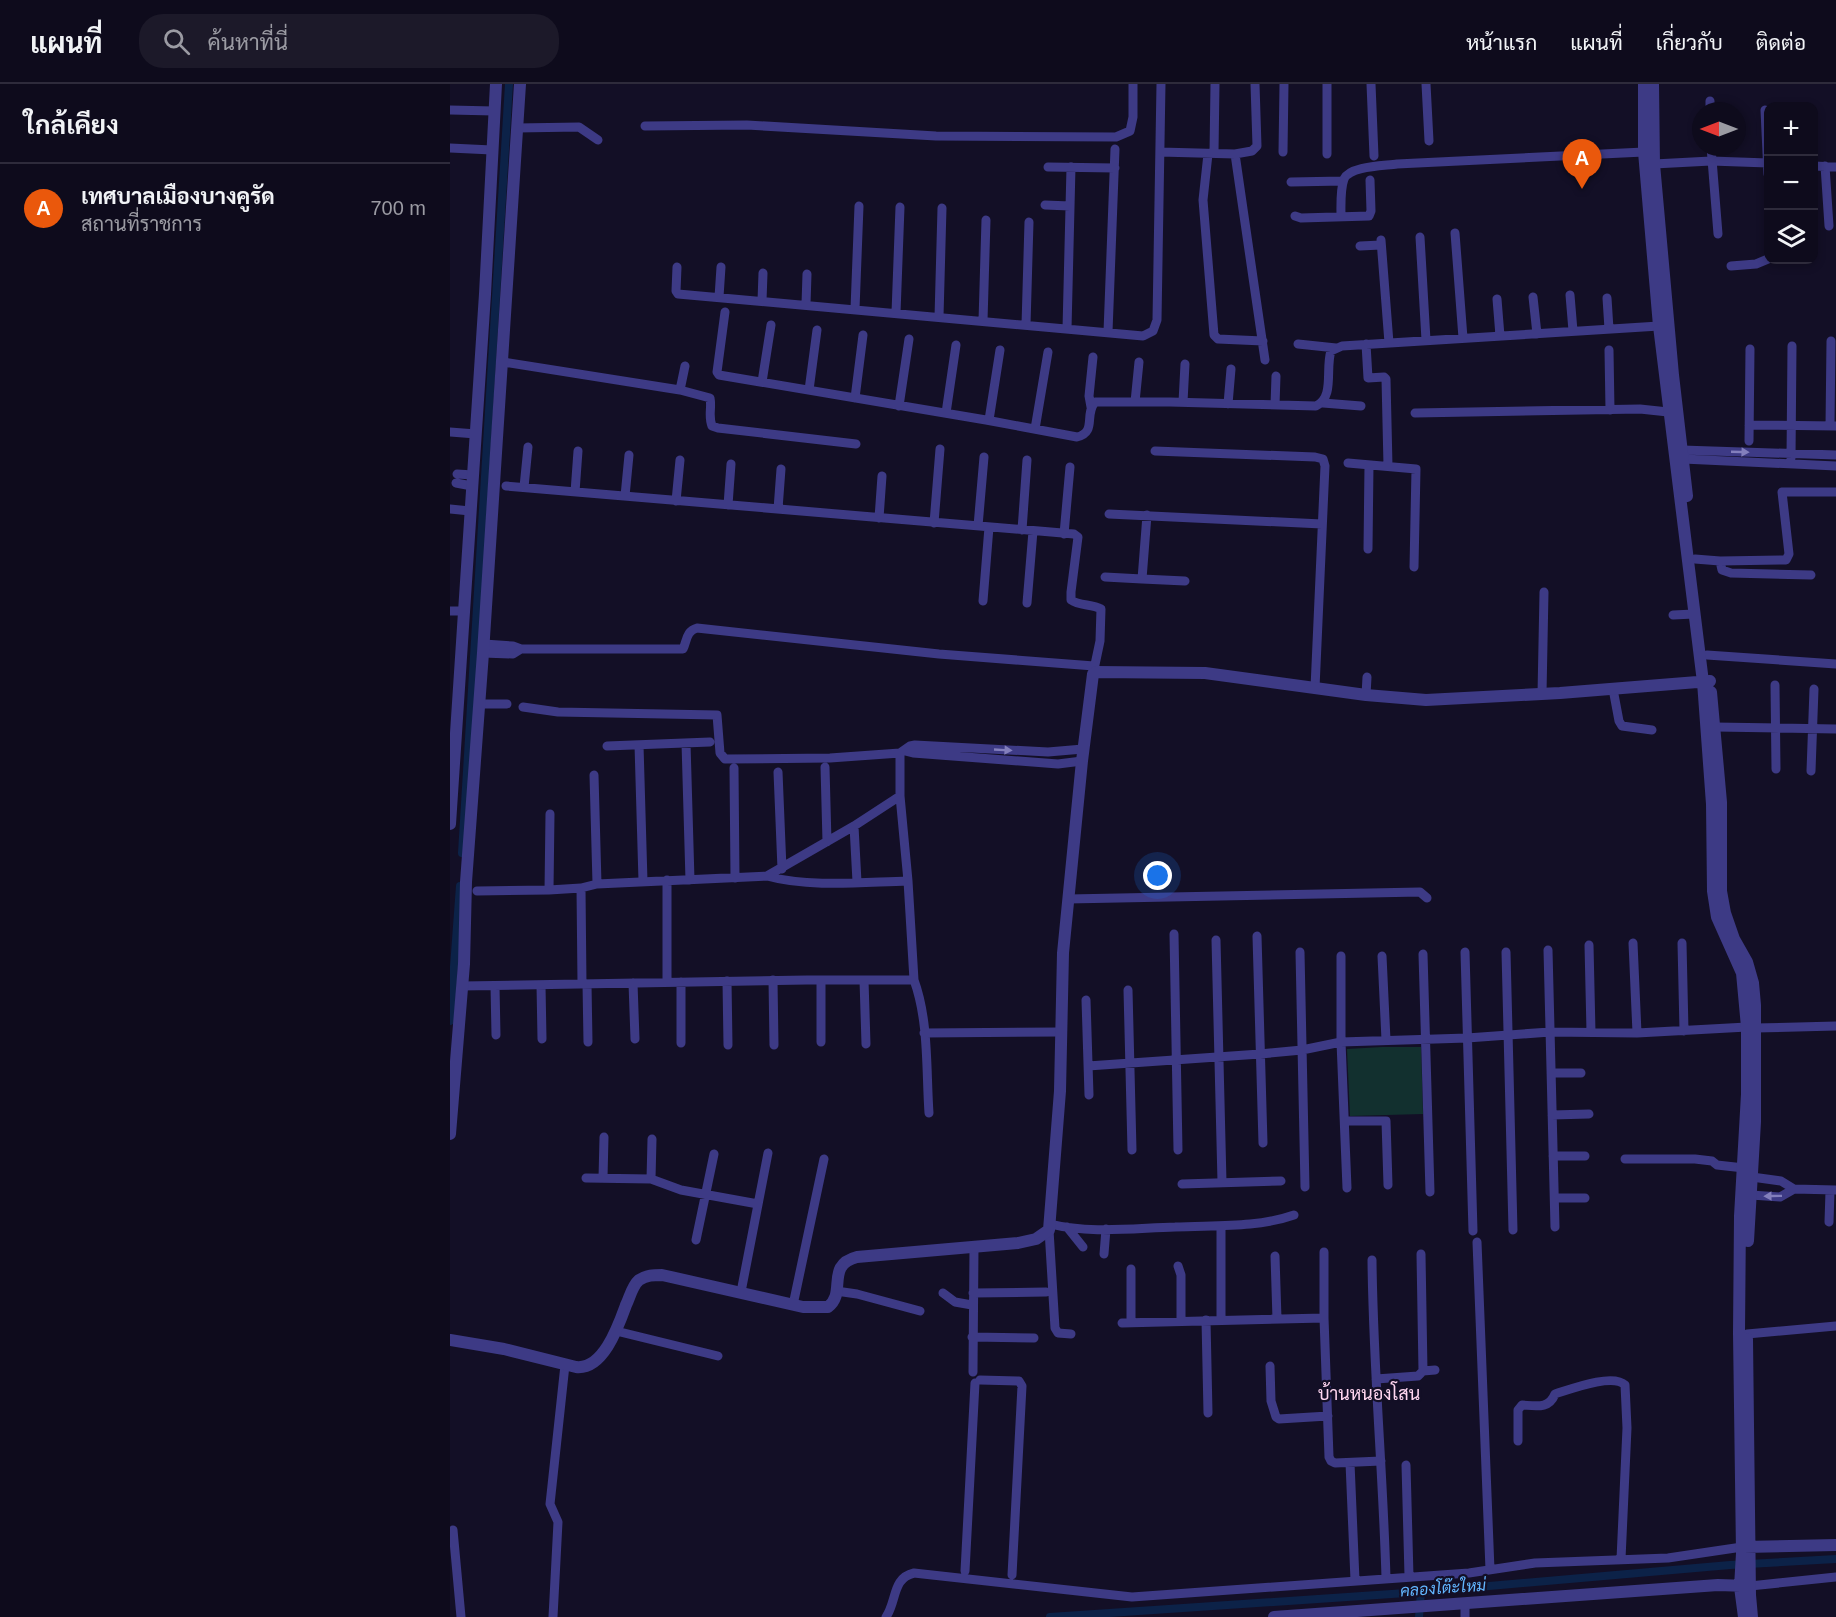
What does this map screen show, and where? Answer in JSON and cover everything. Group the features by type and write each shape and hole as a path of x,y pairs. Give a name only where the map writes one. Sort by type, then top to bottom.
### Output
{"street":[{"path":"450,824 456,656 464,610 471,511 496,84"},
{"path":"450,1134 462,986 466,882 484,649 520,84"},
{"path":"645,126 747,125 936,136 1116,137 1130,131 1133,117 1133,84"},
{"path":"677,267 676,293 1143,336 1153,331 1157,320 1161,84"},
{"path":"1215,84 1211,154 1203,200 1214,335 1218,339 1263,342"},
{"path":"1160,152 1235,154 1252,151 1257,146 1255,84"},
{"path":"1283,152 1284,84"},
{"path":"1327,84 1327,154"},
{"path":"1371,84 1374,156"},
{"path":"1426,84 1429,141"},
{"path":"1644,84 1664,326 1668,412 1694,614 1715,727 1721,802 1721,891 1725,913 1734,939 1747,962 1753,983 1748,1094 1750,1195 1744,1617"},
{"path":"1649,158 1653,84"},
{"path":"450,110 495,111"},
{"path":"518,128 579,127 598,140"},
{"path":"450,148 492,150"},
{"path":"1108,332 1115,148"},
{"path":"1235,154 1265,360"},
{"path":"1711,156 1718,234"},
{"path":"1341,217 1343,181 1347,174 1365,168 1397,164 1649,158 1764,163"},
{"path":"1818,166 1836,167"},
{"path":"1825,166 1829,226"},
{"path":"1048,167 1115,168"},
{"path":"1067,328 1071,167"},
{"path":"1295,216 1301,218 1369,216 1371,211 1370,180"},
{"path":"1291,182 1343,181"},
{"path":"1045,205 1070,206"},
{"path":"855,309 859,206"},
{"path":"897,313 900,207"},
{"path":"939,317 942,208"},
{"path":"983,321 986,220"},
{"path":"1026,325 1029,222"},
{"path":"1455,233 1463,338"},
{"path":"1420,237 1426,340"},
{"path":"1360,246 1381,242 1389,343"},
{"path":"1731,266 1756,264 1764,261"},
{"path":"719,297 721,267"},
{"path":"762,301 763,273"},
{"path":"806,304 807,274"},
{"path":"1570,295 1573,331"},
{"path":"1533,297 1537,333"},
{"path":"1607,298 1608,329"},
{"path":"1497,299 1500,336"},
{"path":"725,312 717,374 988,420 1077,438 1088,431 1093,357"},
{"path":"762,382 771,325"},
{"path":"1298,345 1336,348 1366,344 1664,326"},
{"path":"1664,326 1707,655 1713,891 1717,917 1742,973 1751,1028"},
{"path":"808,390 817,330"},
{"path":"855,398 863,335"},
{"path":"899,406 909,339"},
{"path":"1749,425 1833,426 1831,341"},
{"path":"1366,344 1368,378 1385,377 1386,379 1388,466"},
{"path":"946,413 956,345"},
{"path":"1791,464 1792,346"},
{"path":"1323,403 1327,395 1328,358 1331,351 1336,348"},
{"path":"1749,441 1750,349"},
{"path":"988,420 1000,350"},
{"path":"1609,350 1610,410"},
{"path":"1035,429 1048,352"},
{"path":"502,362 680,390 710,398 710,421 712,426 718,428 856,444"},
{"path":"1135,402 1139,362"},
{"path":"1183,402 1185,364"},
{"path":"680,390 685,366"},
{"path":"1228,404 1231,369"},
{"path":"1275,405 1276,376"},
{"path":"1091,406 1095,402 1183,402 1316,406 1323,403 1361,406"},
{"path":"1415,412 1640,409 1668,412"},
{"path":"450,432 476,435"},
{"path":"525,487 528,447"},
{"path":"933,522 940,449"},
{"path":"575,492 578,451"},
{"path":"1155,451 1323,459 1325,466 1315,688"},
{"path":"1682,454 1836,455"},
{"path":"1682,454 1836,466"},
{"path":"625,496 629,455"},
{"path":"978,526 984,458"},
{"path":"676,501 680,460"},
{"path":"1027,460 1028,603"},
{"path":"1348,463 1416,469 1413,567"},
{"path":"728,505 731,464"},
{"path":"1368,549 1369,465"},
{"path":"1064,534 1070,467"},
{"path":"778,509 781,469"},
{"path":"879,518 882,476"},
{"path":"457,478 473,481"},
{"path":"506,486 1074,534 1078,537 1071,600 1094,605 1101,609 1100,641 1082,755 1063,953 1060,1091 1050,1227 1055,1328 1058,1333 1071,1334"},
{"path":"1695,559 1786,560 1789,554 1782,492 1836,492"},
{"path":"450,509 471,511"},
{"path":"1109,514 1322,524"},
{"path":"1142,579 1147,515"},
{"path":"983,601 989,527"},
{"path":"1720,561 1722,570 1731,573 1811,575"},
{"path":"1105,577 1185,581"},
{"path":"1542,694 1544,592"},
{"path":"450,611 464,610"},
{"path":"1673,615 1694,614"},
{"path":"484,649 513,654 520,649 683,649 688,633 697,628 1094,670 1205,673 1366,695 1425,700 1542,694 1706,681"},
{"path":"1707,655 1836,664"},
{"path":"1366,695 1367,677"},
{"path":"1775,685 1776,769"},
{"path":"1613,689 1622,726 1652,730"},
{"path":"1811,771 1815,689"},
{"path":"479,704 507,704"},
{"path":"523,707 558,712 717,715 720,753 725,759 830,758 902,752 915,745 1082,755"},
{"path":"1715,727 1836,729"},
{"path":"607,746 710,742"},
{"path":"686,743 690,880"},
{"path":"639,745 643,881"},
{"path":"902,752 900,796 914,980 918,991 924,1033 929,1113"},
{"path":"825,767 827,842"},
{"path":"734,768 735,878"},
{"path":"778,772 782,869"},
{"path":"594,775 597,884"},
{"path":"477,891 549,890 643,881 767,876 854,826 900,796"},
{"path":"549,890 550,814"},
{"path":"854,826 857,882"},
{"path":"767,876 779,880 808,882 908,881"},
{"path":"667,880 667,982"},
{"path":"580,888 588,1042"},
{"path":"1068,900 1420,892 1427,898"},
{"path":"1174,934 1178,1150"},
{"path":"1257,936 1263,1143"},
{"path":"1216,939 1222,1182"},
{"path":"1633,943 1637,1033"},
{"path":"1682,943 1684,1031"},
{"path":"1589,945 1591,1032"},
{"path":"1548,950 1555,1227"},
{"path":"1300,952 1305,1187"},
{"path":"1465,952 1473,1231"},
{"path":"1506,952 1513,1230"},
{"path":"1423,954 1430,1192"},
{"path":"1341,956 1341,1042 1347,1188"},
{"path":"1382,956 1386,1040"},
{"path":"462,986 773,980 914,980"},
{"path":"773,980 774,1046"},
{"path":"820,1042 821,980"},
{"path":"864,980 866,1044"},
{"path":"727,981 728,1045"},
{"path":"681,982 681,1044"},
{"path":"633,983 635,1039"},
{"path":"541,985 542,1039"},
{"path":"495,986 496,1035"},
{"path":"1128,990 1132,1150"},
{"path":"1086,1000 1089,1095"},
{"path":"1088,1066 1260,1054 1302,1050 1341,1042 1467,1038 1550,1032 1637,1033 1836,1026"},
{"path":"924,1033 1060,1032"},
{"path":"1551,1073 1581,1073"},
{"path":"1552,1114 1590,1114"},
{"path":"1346,1121 1386,1121 1388,1185"},
{"path":"603,1178 604,1137"},
{"path":"651,1179 652,1139"},
{"path":"741,1292 768,1153"},
{"path":"696,1240 714,1154"},
{"path":"1553,1156 1585,1156"},
{"path":"793,1305 824,1159"},
{"path":"1625,1159 1712,1161 1717,1165 1781,1181 1794,1189 1833,1190 1828,1222"},
{"path":"1746,1549 1739,1333 1740,1216 1748,1173"},
{"path":"586,1178 651,1179 681,1190 758,1204"},
{"path":"1182,1184 1281,1181"},
{"path":"1750,1195 1780,1197 1794,1189"},
{"path":"1555,1198 1585,1198"},
{"path":"450,1340 504,1349 582,1368 591,1365 602,1353 616,1331 636,1283 649,1275 662,1275 802,1307 828,1307 832,1304 836,1292 841,1266 846,1260 857,1257 1018,1243 1036,1239 1050,1227 1106,1229 1221,1226 1272,1221 1294,1215"},
{"path":"1221,1226 1221,1320"},
{"path":"1067,1227 1083,1247"},
{"path":"1104,1254 1106,1229"},
{"path":"1477,1242 1490,1570"},
{"path":"965,1570 976,1378 972,1337 974,1246"},
{"path":"1324,1252 1324,1317 1331,1461 1350,1464 1381,1461"},
{"path":"1421,1254 1423,1371"},
{"path":"1275,1256 1277,1320"},
{"path":"1371,1260 1386,1578"},
{"path":"1178,1266 1181,1275 1181,1321"},
{"path":"1131,1269 1127,1323 1324,1317"},
{"path":"836,1292 857,1294 921,1311"},
{"path":"973,1293 1046,1292"},
{"path":"943,1293 955,1302 972,1305"},
{"path":"1206,1320 1208,1413"},
{"path":"1747,1334 1836,1326"},
{"path":"616,1331 718,1356"},
{"path":"972,1337 1034,1338"},
{"path":"553,1617 558,1522 550,1504 565,1365"},
{"path":"1270,1366 1271,1401 1276,1417 1279,1419 1328,1416"},
{"path":"1376,1379 1418,1376 1423,1371 1436,1371"},
{"path":"976,1378 1019,1381 1022,1386 1012,1575"},
{"path":"1518,1441 1518,1410 1522,1405 1547,1405 1552,1402 1555,1394 1584,1385 1613,1380 1623,1382 1627,1428 1621,1560"},
{"path":"1350,1464 1355,1580"},
{"path":"1406,1465 1409,1576"},
{"path":"453,1530 461,1617"},
{"path":"886,1617 891,1609 898,1581 914,1573 1132,1597 1490,1570 1535,1563 1668,1558 1746,1549 1836,1545"},
{"path":"1274,1617 1426,1610 1465,1603 1836,1577"},
{"path":"1746,1584 1752,1617"},
{"path":"1465,1603 1465,1617"}],"green space":[{"path":"1421,1047 1423,1114 1350,1116 1347,1049"}],"waterway":[{"path":"462,853 509,84"},
{"path":"450,1021 460,886"},
{"name":"คลองโต๊ะใหม่","path":"1050,1617 1421,1592 1730,1565 1836,1559"},
{"path":"1419,1617 1421,1592"}],"place":[{"name":"เทศบาลเมืองบางคูรัด","path":"1582,189"}],"district":[{"name":"บ้านหนองโสน","path":"1369,1394"}]}
